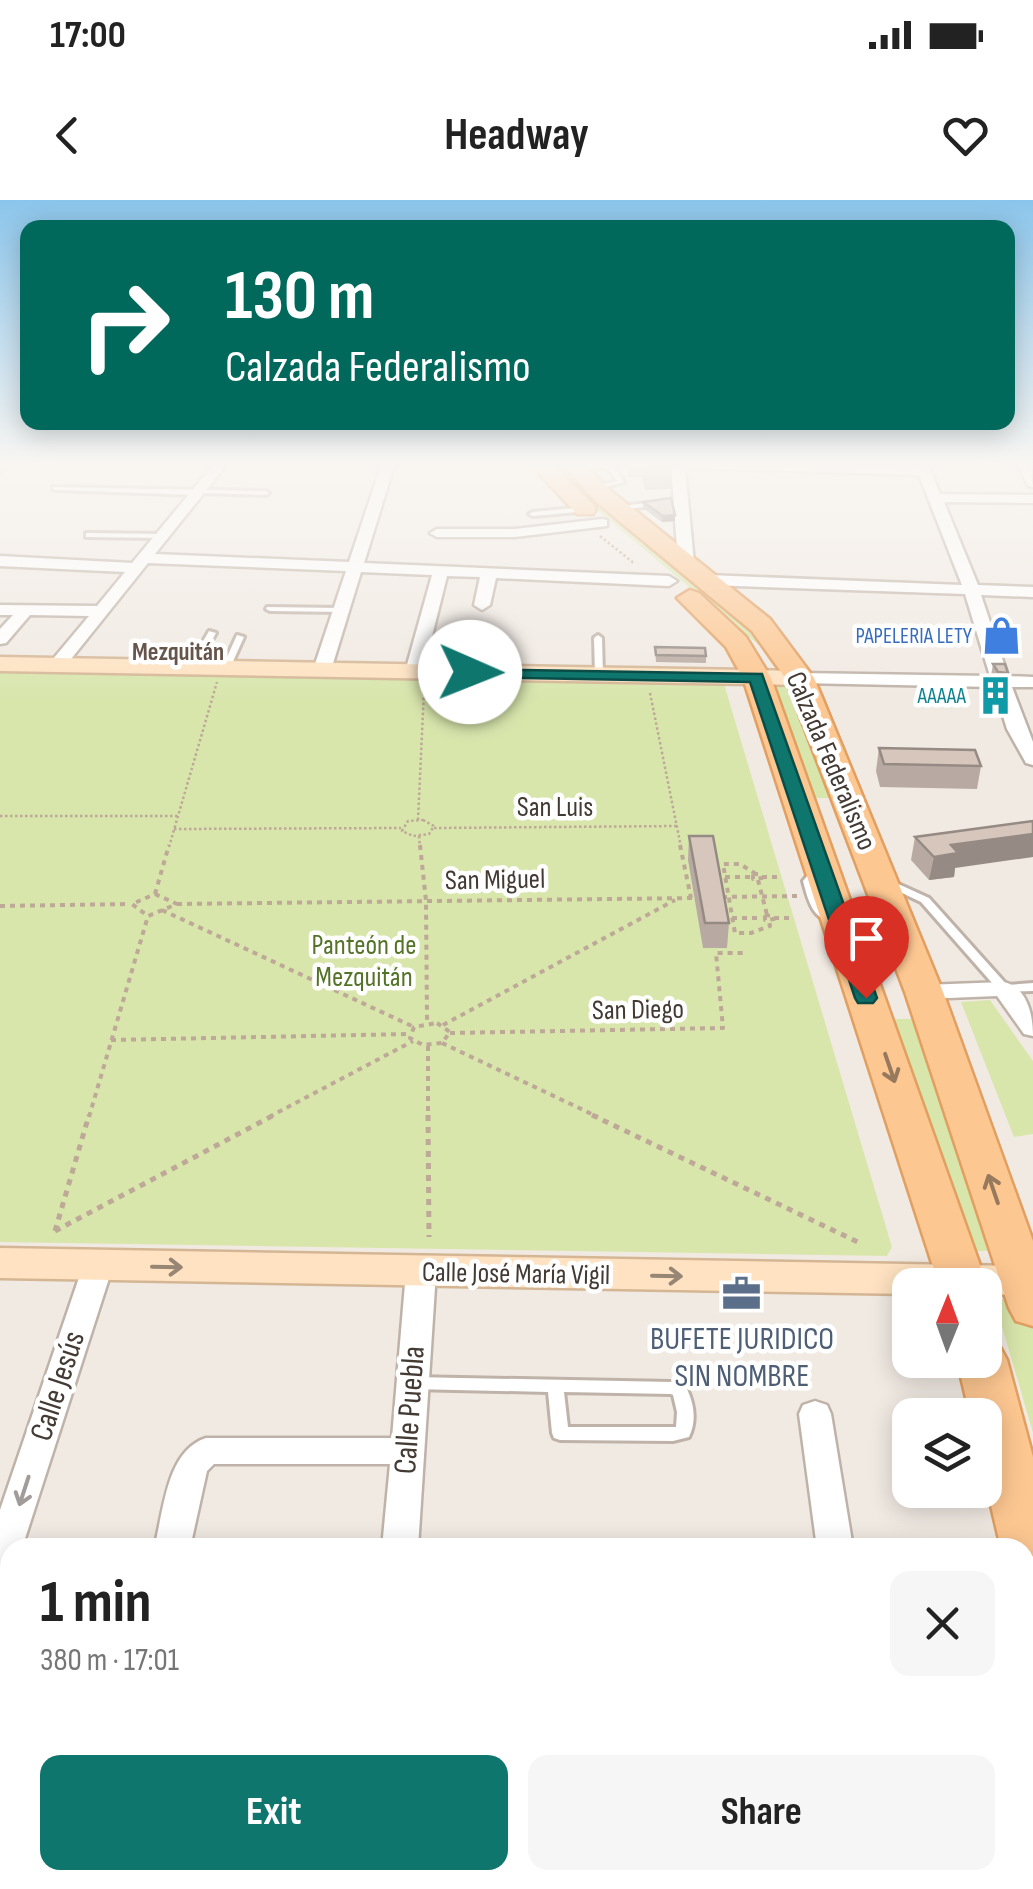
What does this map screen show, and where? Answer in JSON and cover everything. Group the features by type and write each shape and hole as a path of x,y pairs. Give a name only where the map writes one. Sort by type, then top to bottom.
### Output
{"main road":[{"name":"Calzada Federalismo","path":"632,542 670,574 730,636 756,645 778,678 879,878 924,992 1030,1290"},
{"name":"Calzada Federalismo","path":"670,574 708,580 761,625 778,678 817,881 842,928 958,1268"},
{"path":"986,1378 1026,1538"}],"street":[{"path":"57,665 157,542"},
{"path":"322,670 363,542"},
{"path":"0,561 670,574 675,542"},
{"path":"953,542 1016,730 1033,759"},
{"path":"419,676 441,570"},
{"path":"482,605 489,573"},
{"path":"708,580 1033,592"},
{"path":"0,610 100,612"},
{"path":"0,639 25,610"},
{"path":"0,664 222,672 322,670 419,676 470,672 1033,682"},
{"path":"924,992 1004,989 1033,1029"},
{"name":"Calle José María Vigil","path":"0,1263 98,1266 425,1254 892,1278"},
{"name":"Calle Puebla","path":"401,1538 425,1254"},
{"name":"Calle Jesús","path":"8,1538 98,1266"},
{"name":"Calle José María Vigil","path":"1002,1287 1030,1290"},
{"path":"814,1414 833,1538"},
{"path":"174,1538 192,1465 206,1451 407,1450"}],"lane":[{"path":"270,609 341,610"},
{"path":"192,668 212,634"},
{"path":"222,672 240,637"},
{"path":"598,638 599,675"},
{"path":"470,672 475,644 505,642"},
{"path":"879,878 925,900 1004,989 1033,986"},
{"path":"412,1383 672,1388 680,1391 683,1398 686,1425 683,1432 673,1434 560,1433 555,1386"}],"path":[{"path":"632,542 670,574"},
{"path":"155,894 222,672"},
{"path":"418,820 419,676"},
{"path":"648,683 691,898"},
{"path":"0,816 178,816"},
{"path":"174,829 401,828 418,820 428,821 434,828 419,836 404,833 401,828"},
{"name":"San Luis","path":"434,828 677,826"},
{"path":"419,836 426,901 427,1022"},
{"path":"723,864 740,864 757,877 770,926 751,933 735,933 723,864"},
{"path":"725,877 777,877"},
{"name":"San Miguel","path":"177,904 762,897 817,881"},
{"path":"0,906 132,904 155,894 177,904"},
{"path":"409,1034 414,1026 427,1022 443,1025 679,898"},
{"path":"132,904 148,916"},
{"path":"148,916 177,904"},
{"path":"162,910 414,1026"},
{"path":"148,916 56,1231 413,1041"},
{"path":"732,918 791,918"},
{"name":"San Diego","path":"450,1034 722,1028 716,953 745,953"},
{"path":"409,1034 413,1041 428,1046 442,1043 450,1034 443,1025"},
{"path":"111,1040 409,1034"},
{"path":"442,1043 862,1244"},
{"path":"425,1254 428,1046"}],"green space":[{"path":"635,542 656,542 750,624 783,666 774,666 760,646"},
{"name":"Panteón de Mezquitán","path":"0,670 724,684 892,1247 887,1256 0,1242"},
{"path":"774,683 790,683 834,798 815,798"},
{"path":"990,1000 1033,1061 1033,1134 1014,1137 961,1002"},
{"path":"894,1019 919,1019 1008,1251 976,1251"},
{"path":"1002,1299 1024,1300 1033,1330 1033,1433 1002,1326"}],"building":[{"path":"655,647 705,648 706,656 656,655"},
{"path":"993,664 1005,664 1008,673 998,672"},
{"path":"879,748 975,750 981,766 884,764"},
{"path":"1033,821 1033,834 951,845 958,853 934,857 915,837"},
{"path":"689,836 713,836 729,923 705,923"}],"place":[{"name":"PAPELERIA LETY","path":"1002,636"},
{"name":"AAAAA","path":"996,696"},
{"name":"BUFETE JURIDICO SIN NOMBRE","path":"742,1294"}],"district":[{"name":"Mezquitán","path":"178,652"}],"route":[{"path":"470,672 756,678 866,998"}]}
